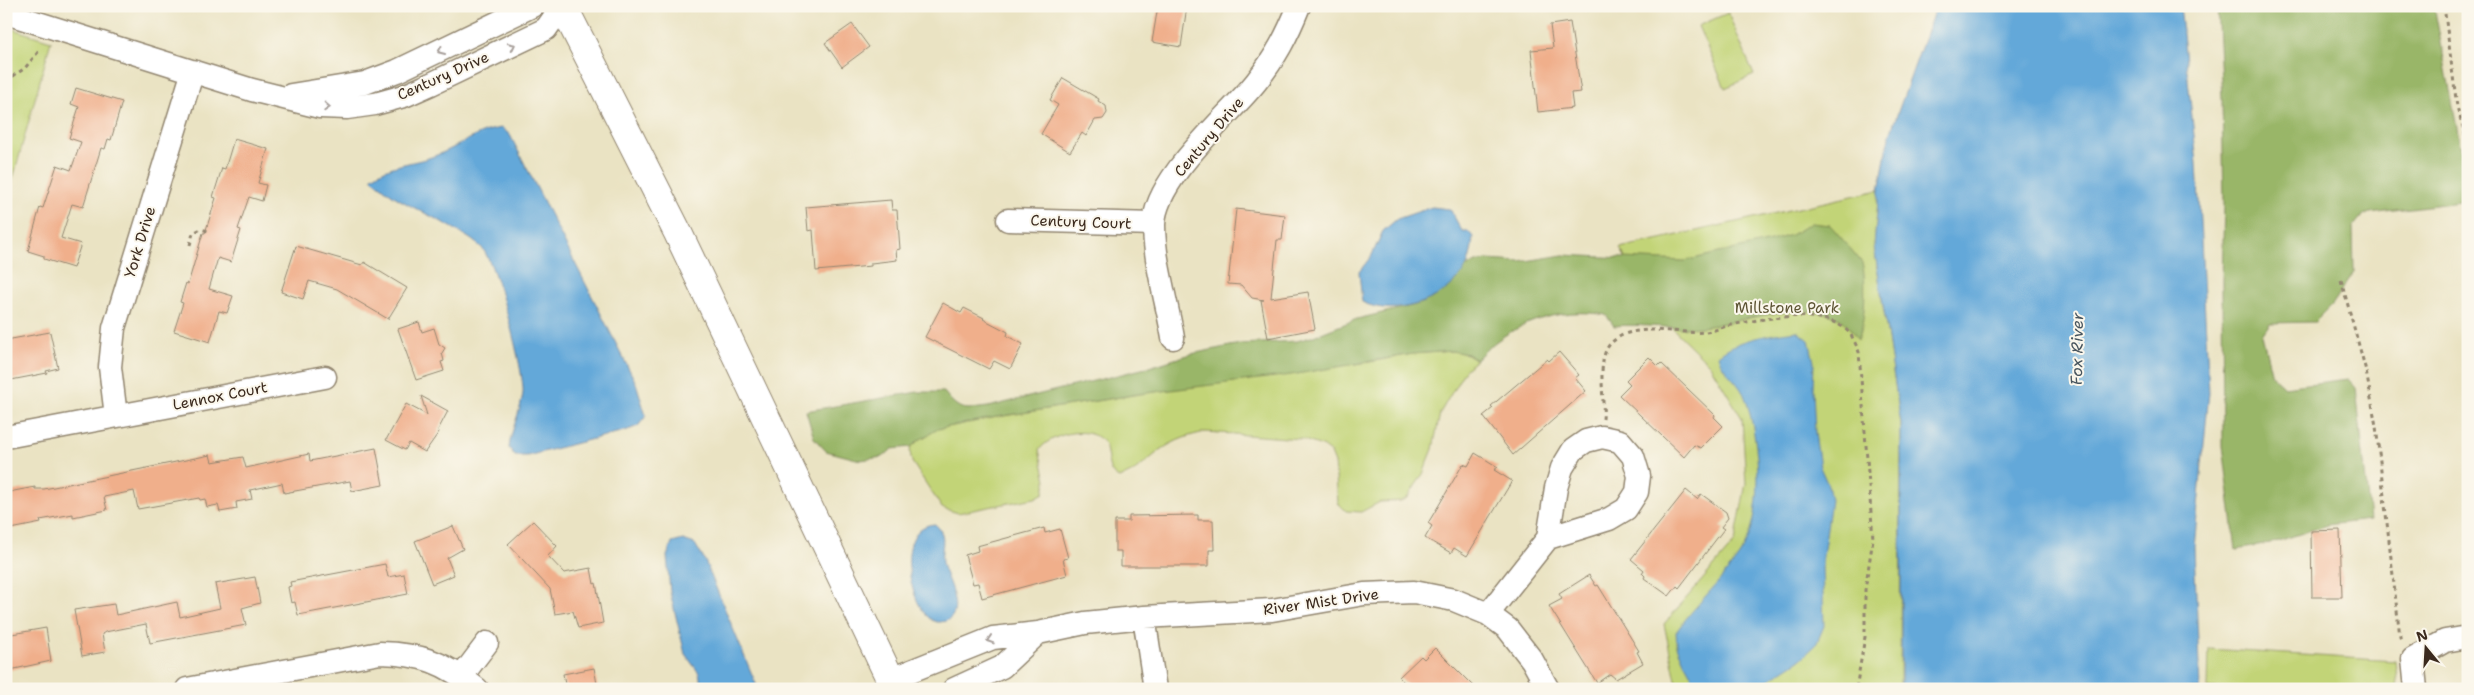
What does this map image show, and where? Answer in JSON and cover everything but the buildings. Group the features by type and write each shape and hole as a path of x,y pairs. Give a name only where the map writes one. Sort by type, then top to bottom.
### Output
{"main road":[{"path":"562,6 678,233 893,684"}],"street":[{"name":"Century Drive","path":"280,96 365,83 397,71 532,6"},
{"name":"Century Drive","path":"6,13 280,96 320,107 347,108 404,96 546,29 562,6"},
{"name":"Century Drive","path":"1173,338 1154,224 1162,197 1198,144 1256,82 1285,42 1299,6"},
{"name":"York Drive","path":"116,416 110,367 114,328 193,71"},
{"name":"Century Court","path":"1008,220 1154,224"},
{"name":"Lennox Court","path":"6,437 325,377"},
{"path":"1488,614 1548,538 1562,468 1573,450 1586,441 1602,437 1620,441 1633,456 1639,476 1637,492 1626,509 1609,519 1548,538"},
{"name":"River Mist Drive","path":"893,684 993,638 1038,633 1085,623 1144,617 1272,610 1364,594 1414,592 1454,600 1488,614 1508,629 1532,660 1548,689"},
{"path":"1144,617 1155,689"},
{"path":"954,689 1002,667 1038,633"},
{"path":"2416,689 2413,659 2445,641 2468,637"},
{"path":"187,689 224,685 380,653 409,654 432,660 469,682 487,643"}],"path":[{"path":"2444,6 2457,107 2468,144"},
{"path":"6,80 25,68 39,50"},
{"path":"6,89 6,111"},
{"path":"190,246 193,233 201,229 208,231"},
{"path":"2341,280 2366,371 2376,426 2400,637 2413,659"},
{"path":"1602,437 1603,359 1609,346 1621,335 1642,330 1707,332 1760,319 1799,316 1823,319 1839,326 1850,334 1859,352 1873,539 1865,590 1865,637 1856,689"}],"green space":[{"path":"2217,6 2434,6 2468,187 2468,201 2370,213 2362,216 2353,227 2354,272 2332,305 2315,322 2270,323 2262,335 2272,376 2284,387 2348,379 2356,388 2370,520 2327,525 2269,544 2236,550 2223,446 2222,281 2224,204 2222,99"},
{"path":"1728,13 1754,75 1725,88 1698,26"},
{"path":"6,27 51,41 6,204"},
{"name":"Millstone Park","path":"1879,190 1874,246 1901,424 1900,689 1678,689 1664,624 1735,542 1746,483 1742,418 1710,365 1654,310 1620,248"},
{"path":"1811,223 1830,225 1862,263 1864,270 1864,302 1858,340 1844,322 1831,315 1815,312 1775,314 1691,328 1636,325 1614,326 1606,315 1570,313 1535,321 1519,328 1489,347 1476,360 1467,354 1452,351 1413,354 1291,375 1139,394 997,417 938,429 911,447 892,449 883,457 860,460 826,451 814,438 806,411 918,392 944,392 958,406 967,409 988,407 1146,368 1191,354 1240,344 1297,341 1311,337 1357,319 1415,305 1434,297 1444,291 1465,268 1476,262 1487,260 1520,262 1563,255 1684,261 1771,241 1791,235"},
{"path":"1452,351 1467,354 1476,360 1465,370 1440,413 1433,449 1423,474 1407,498 1401,501 1380,502 1361,512 1346,511 1338,503 1335,463 1331,453 1322,446 1301,439 1200,433 1183,438 1167,446 1137,469 1119,478 1111,470 1106,447 1099,438 1092,434 1084,433 1067,434 1051,440 1039,450 1046,480 1044,493 1035,498 958,513 942,508 912,462 910,452 911,447 919,440 937,429 997,417 1139,394 1370,362 1412,354"},
{"path":"2209,649 2395,661 2398,689 2208,689"}],"water":[{"name":"Fox River","path":"1936,6 2180,6 2197,163 2209,392 2194,547 2200,689 1901,689 1901,424 1874,246 1879,190 1889,137"},
{"path":"502,128 510,135 636,383 646,416 638,426 628,430 527,456 515,456 509,448 522,400 522,381 508,317 487,256 481,247 472,240 398,199 371,178 386,169 429,158 445,152 477,135"},
{"path":"1432,207 1450,209 1462,231 1468,231 1473,237 1469,260 1458,279 1434,297 1405,307 1375,307 1362,302 1359,272 1372,255 1383,231 1397,219"},
{"path":"1797,331 1809,340 1814,362 1815,433 1820,467 1828,485 1831,500 1822,563 1824,626 1816,645 1801,659 1764,683 1749,689 1707,689 1693,678 1684,662 1677,646 1676,632 1739,556 1748,540 1757,501 1758,480 1755,437 1746,400 1740,388 1723,367 1718,355 1726,349 1745,341"},
{"path":"935,524 942,534 943,567 955,607 949,620 940,622 930,619 921,608 914,593 909,557 912,541 921,529"},
{"path":"683,540 695,544 705,561 758,689 702,689 699,673 685,654 670,592 667,556 672,543"}],"waterway":[{"path":"1691,689 1693,678"}]}
